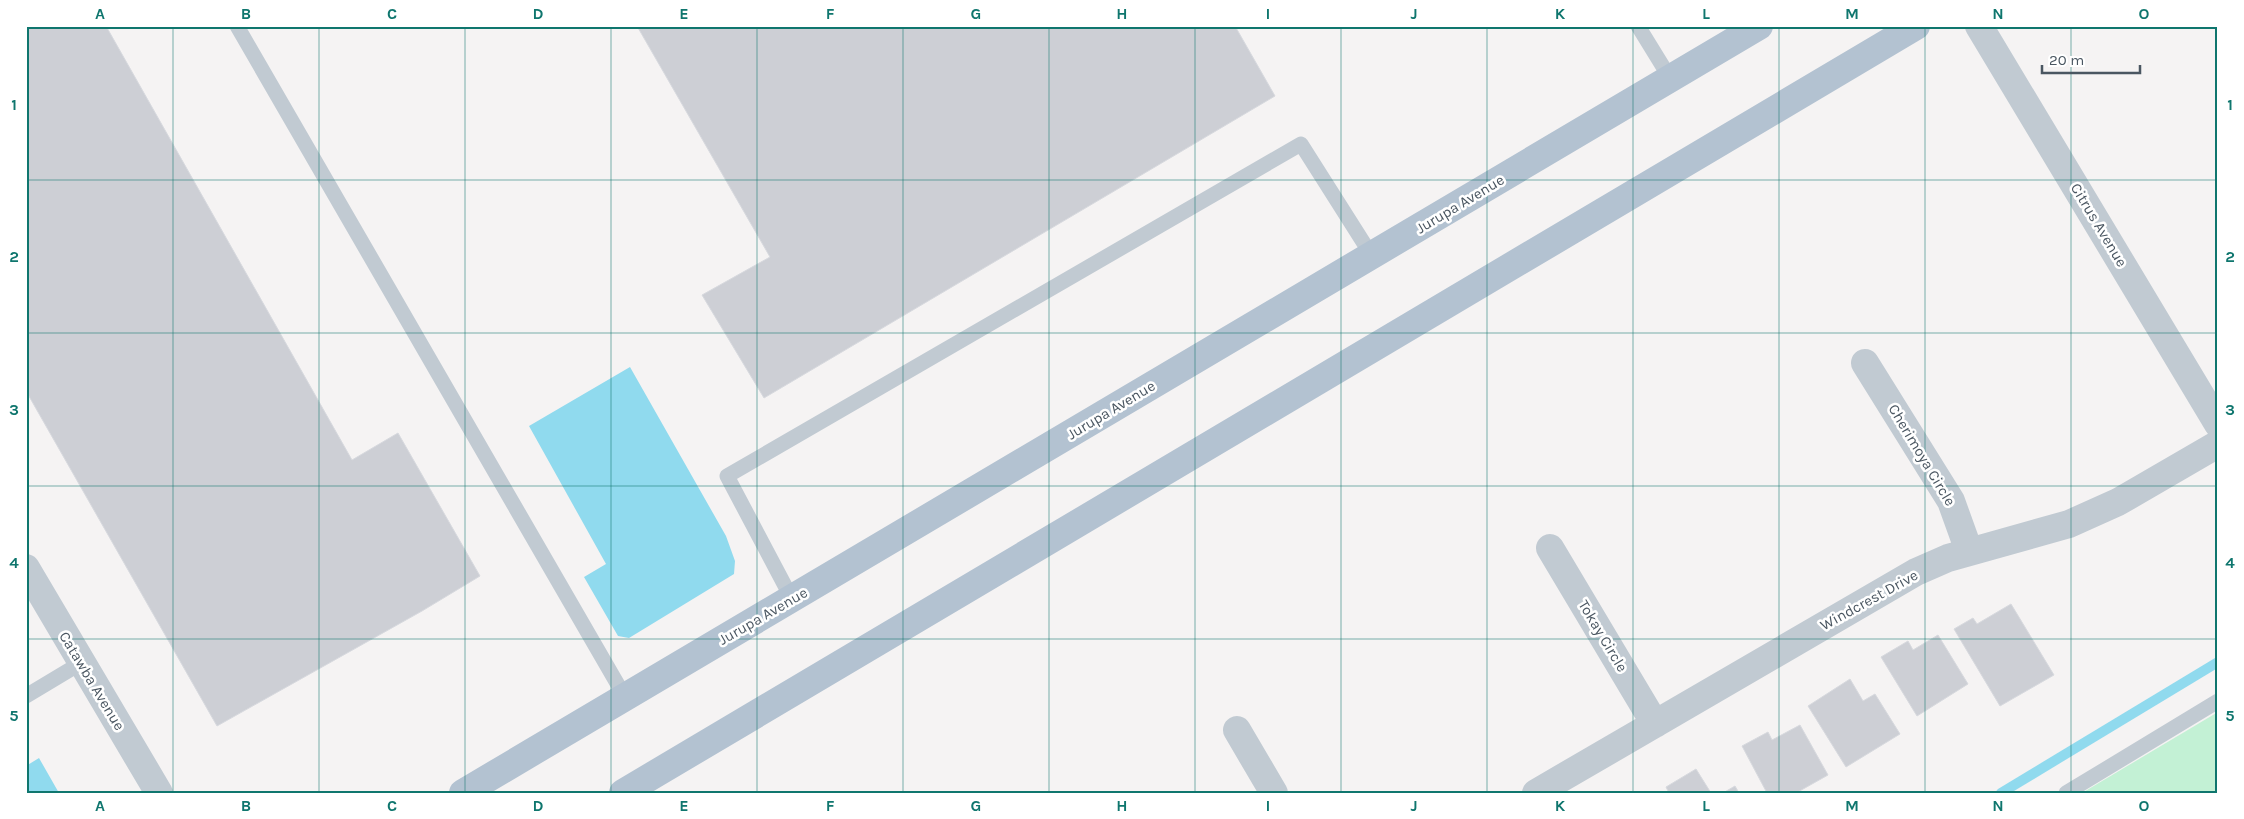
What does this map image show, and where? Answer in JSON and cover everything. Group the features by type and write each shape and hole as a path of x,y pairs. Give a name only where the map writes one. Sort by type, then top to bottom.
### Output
{"main road":[{"name":"Jurupa Avenue","path":"463,793 1759,26"},
{"path":"623,793 1916,26"}],"street":[{"name":"Citrus Avenue","path":"1979,26 2218,424"},
{"name":"Cherimoya Circle","path":"1865,363 1951,501 1969,551"},
{"name":"Windcrest Drive","path":"1536,793 1884,590 1940,561 2077,520 2118,502 2218,444"},
{"name":"Tokay Circle","path":"1550,548 1655,724"},
{"name":"Catawba Avenue","path":"26,568 159,793"},
{"path":"1237,730 1274,793"}],"lane":[{"path":"237,26 625,697"},
{"path":"1638,26 1670,78"},
{"path":"792,599 727,476 1301,144 1372,256"},
{"path":"26,696 81,663"},
{"path":"2066,793 2218,701"}],"green space":[{"path":"2218,712 2218,793 2082,793"}],"water":[{"path":"630,367 726,536 735,561 734,574 629,638 618,636 584,577 606,564 529,426"},
{"path":"39,758 59,793 26,793 26,766"}],"building":[{"path":"26,26 106,26 352,460 398,433 480,576 422,611 217,726 26,391"},
{"path":"637,26 1235,26 1275,96 764,398 702,295 770,257"},
{"path":"2011,604 2054,675 2000,706 1954,629 1973,618 1977,624"},
{"path":"1938,635 1968,684 1917,716 1881,657 1908,641 1913,650"},
{"path":"1850,679 1863,701 1875,694 1900,734 1846,767 1808,706"},
{"path":"1800,725 1828,775 1796,793 1767,793 1742,746 1768,732 1772,740"},
{"path":"1696,769 1711,793 1669,793 1666,787"},
{"path":"1735,786 1739,793 1723,793"}],"waterway":[{"path":"2001,793 2218,662"}]}
